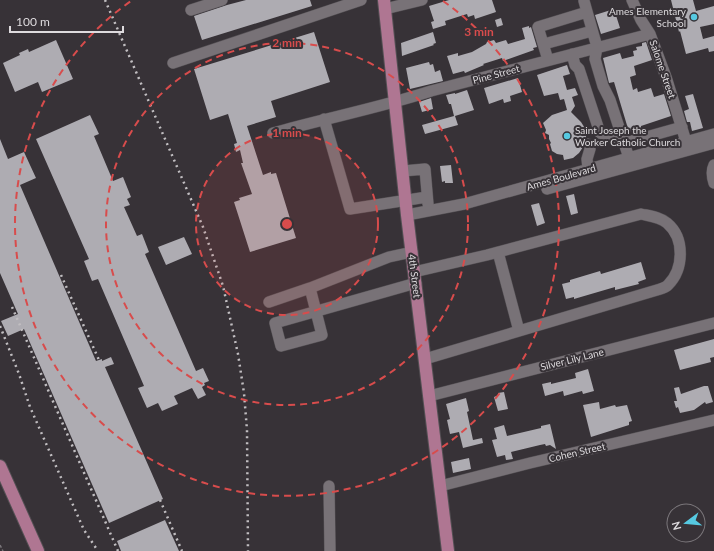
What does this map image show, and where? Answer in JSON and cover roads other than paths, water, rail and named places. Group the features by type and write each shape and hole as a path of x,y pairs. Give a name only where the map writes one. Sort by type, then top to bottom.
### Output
{"main road":[{"name":"4th Street","path":"385,5 408,219 448,551"},
{"path":"0,466 38,551"}],"street":[{"path":"191,10 222,0"},
{"path":"173,63 360,0"},
{"path":"385,5 422,0"},
{"name":"Salome Street","path":"632,0 641,20 650,34 666,76 687,146"},
{"path":"548,60 538,27 586,6 597,47 595,59 603,86 610,100 629,158"},
{"path":"544,44 592,31"},
{"name":"Pine Street","path":"273,133 324,119 396,103 431,91 650,34"},
{"path":"572,54 575,65 579,69 594,140 588,159 588,169"},
{"path":"324,119 350,208 427,198"},
{"path":"594,140 611,137 624,140 682,127"},
{"name":"Ames Boulevard","path":"408,219 462,212 687,146 714,134"},
{"name":"Ames Boulevard","path":"408,219 428,211 464,204 629,158 687,146 714,144"},
{"path":"714,165 712,172 714,183"},
{"path":"403,171 425,169 428,211"},
{"path":"310,288 316,311 415,277 498,252 641,214 659,218 668,224 677,236 680,248 680,261 676,274 667,286 425,359"},
{"path":"269,302 310,288 389,257 412,252"},
{"path":"498,252 519,331"},
{"name":"Silver Lily Lane","path":"429,396 714,323"},
{"name":"Cohen Street","path":"440,486 530,463 714,420"},
{"path":"328,486 330,551"}],"tunnel":[{"path":"590,149 592,139"}],"railway":[{"path":"105,0 203,227 223,286 238,354 244,393 247,430 248,551"},
{"path":"61,275 99,360"},
{"path":"12,307 118,551"},
{"path":"0,326 30,407 84,530 98,551"},
{"path":"160,500 182,551"}],"place":[{"name":"Ames Elementary School","path":"694,17"},
{"name":"Saint Joseph the Worker Catholic Church","path":"567,136"}]}
